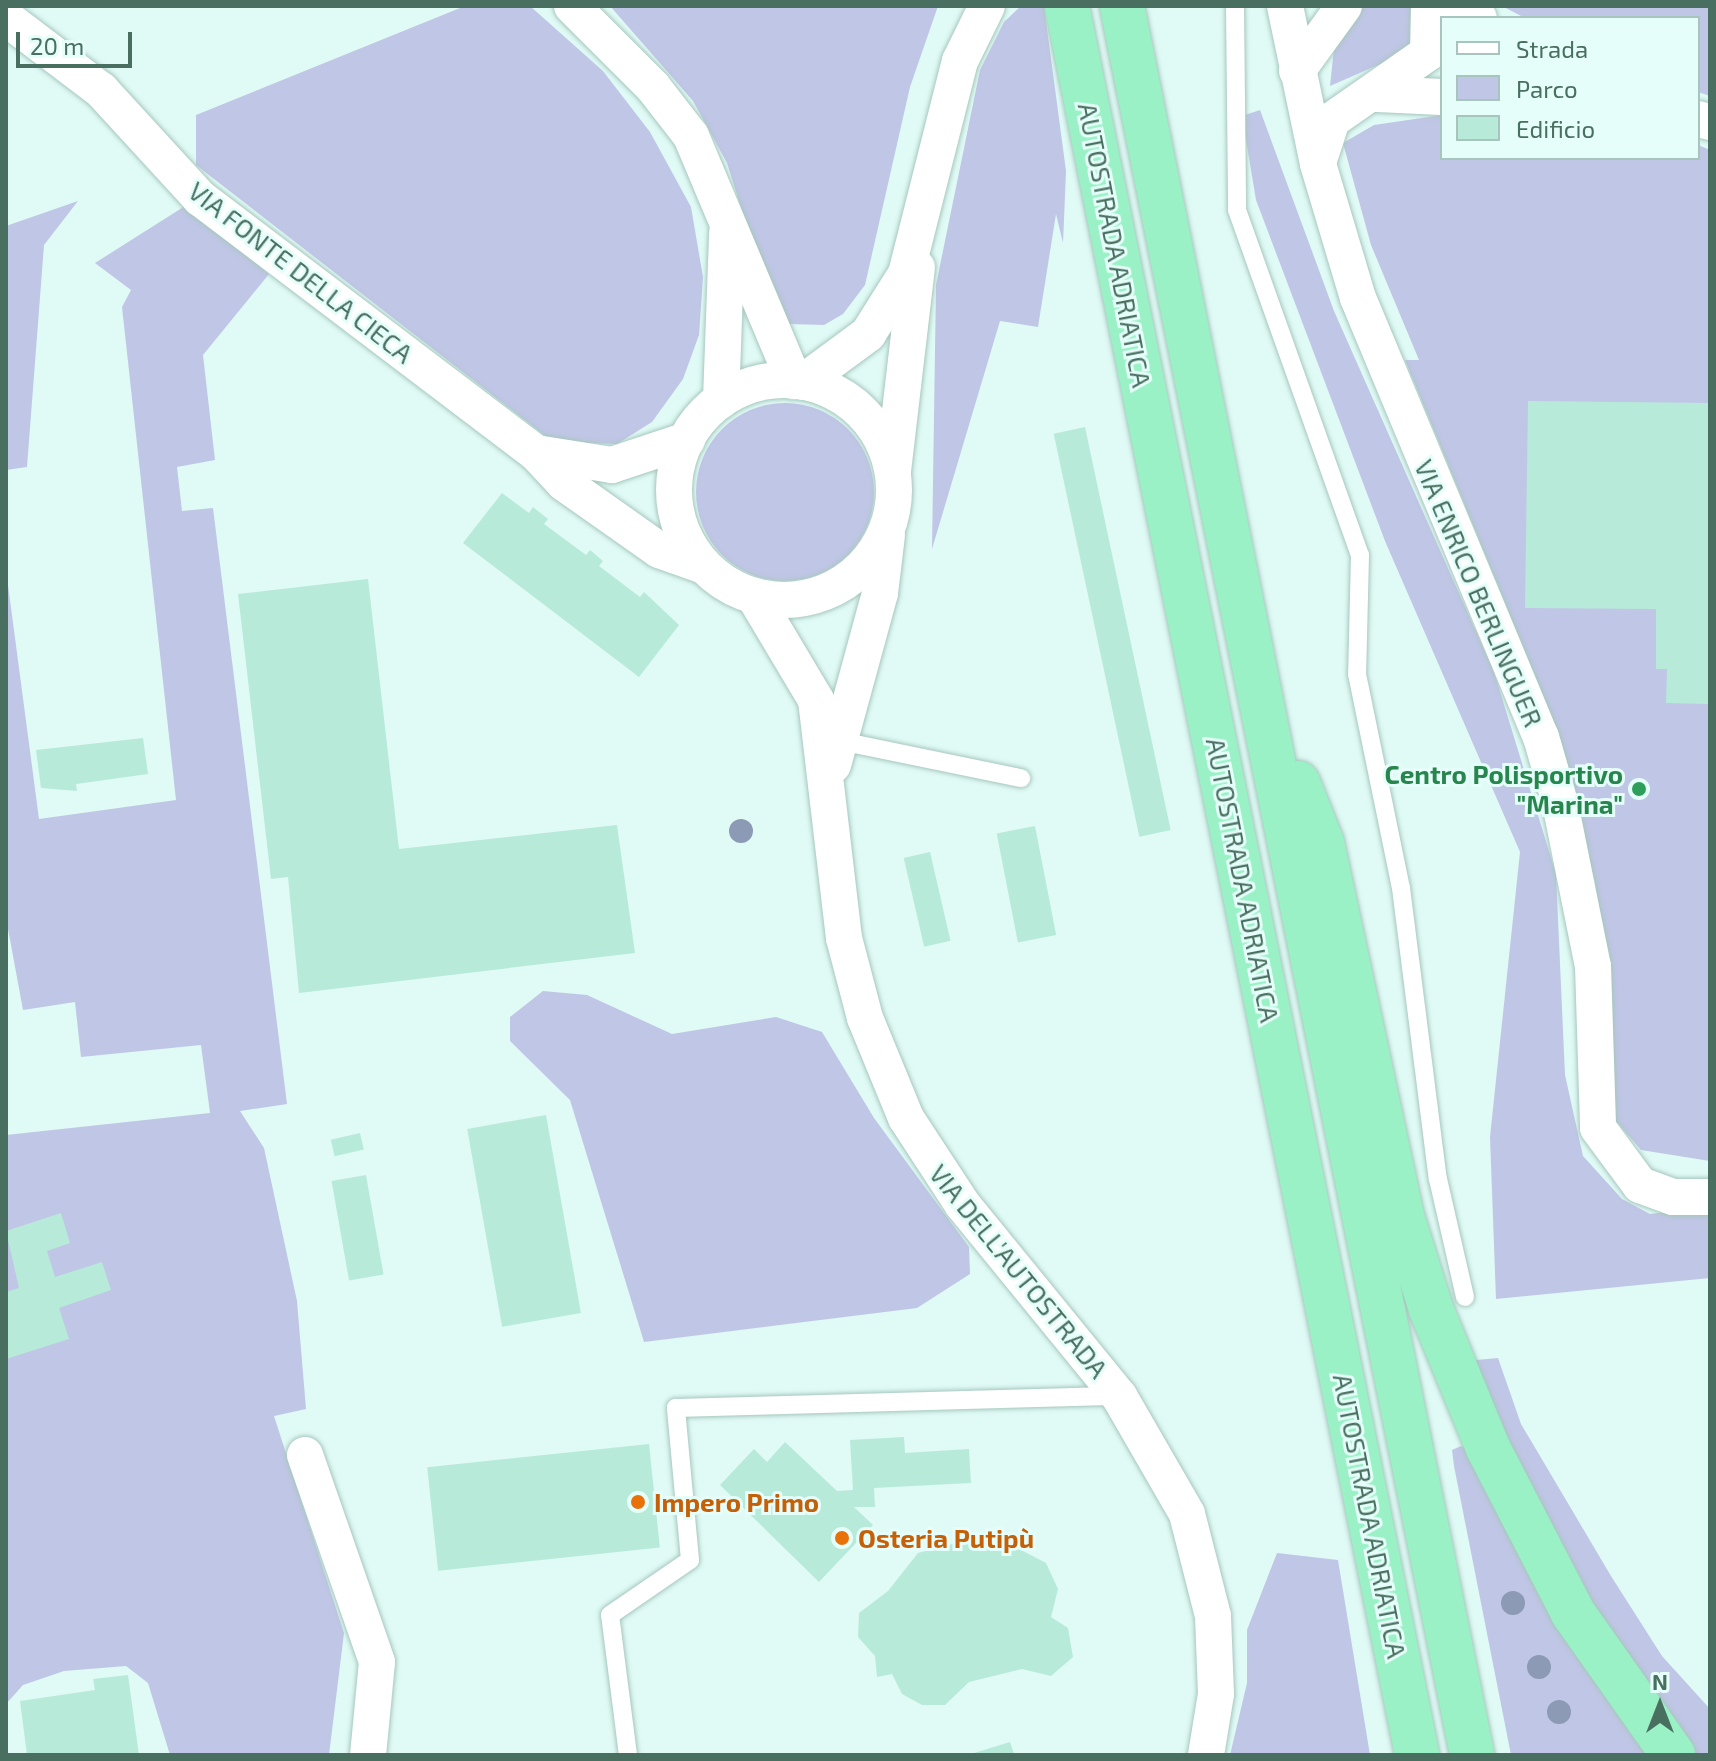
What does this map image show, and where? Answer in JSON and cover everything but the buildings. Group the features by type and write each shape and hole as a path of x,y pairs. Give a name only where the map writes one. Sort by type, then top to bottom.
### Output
{"highway":[{"name":"AUTOSTRADA ADRIATICA","path":"1067,6 1417,1755"},
{"name":"AUTOSTRADA ADRIATICA","path":"1122,6 1472,1755"},
{"path":"1258,686 1322,843 1398,1201 1431,1309 1488,1448 1573,1613 1673,1755"}],"street":[{"path":"572,6 672,112 727,211 798,381"},
{"path":"798,381 881,319 906,274 960,61 987,6"},
{"name":"VIA ENRICO BERLINGUER","path":"1285,6 1318,164 1363,312 1549,764 1593,966 1598,1128 1640,1185 1673,1197 1710,1197"},
{"path":"1297,71 1344,6"},
{"path":"1318,164 1332,120 1377,94 1428,53 1429,6"},
{"path":"1458,6 1476,16"},
{"name":"VIA FONTE DELLA CIECA","path":"6,18 101,90 200,198 535,452 564,483 659,550 704,566"},
{"path":"1377,94 1440,97"},
{"path":"721,400 727,211"},
{"path":"893,471 885,445 852,403 798,381 756,384 721,400 687,440 675,506 704,566 754,596 794,600 833,589 856,574 888,530 922,214"},
{"name":"VIA FONTE DELLA CIECA","path":"535,452 612,465 687,440"},
{"name":"VIA DELL'AUTOSTRADA","path":"830,778 880,593 888,530"},
{"name":"VIA DELL'AUTOSTRADA","path":"754,596 816,700 830,778 837,901 853,978 906,1118 963,1205 1119,1396 1170,1475 1204,1565 1216,1694 1206,1755"},
{"path":"305,1455 377,1662 368,1755"}],"lane":[{"path":"1235,6 1237,210 1360,555 1357,674 1401,888 1438,1179 1465,1297"},
{"path":"840,741 1021,778"},
{"path":"628,1755 610,1615 690,1560 676,1408 1119,1396"}],"green space":[{"path":"465,6 530,6 603,71 650,132 691,207 703,277 699,335 683,379 652,422 617,444 553,442 196,165 196,115"},
{"path":"610,6 938,6 910,87 865,285 843,314 824,325 790,324 770,300 727,163 693,101"},
{"path":"1021,6 1044,6 1066,171 1063,243 1056,214 1038,327 1000,321 932,549 936,285 980,70 1004,22"},
{"path":"1363,6 1413,6 1410,51 1330,86 1335,39"},
{"path":"1502,6 1710,6 1710,96 1700,93 1700,16 1521,16"},
{"path":"1260,110 1334,311 1494,672 1556,874 1565,1075 1583,1156 1622,1199 1650,1214 1710,1207 1710,1278 1496,1299 1490,1137 1520,852 1385,541 1256,200 1242,116"},
{"name":"Centro Polisportivo \"Marina\"","path":"1440,115 1440,160 1700,160 1700,146 1710,150 1710,1161 1641,1150 1615,1120 1595,882 1543,695 1405,360 1419,360 1371,245 1343,143 1374,125"},
{"path":"78,201 44,245 27,467 6,470 6,226"},
{"path":"185,206 269,274 203,355 215,460 177,467 182,511 213,508 287,1104 240,1111 264,1148 297,1301 306,1409 274,1416 344,1633 329,1755 170,1755 148,1683 126,1666 64,1671 23,1685 6,1704 6,1135 210,1113 201,1045 81,1057 75,1002 23,1010 6,918 6,570 39,819 176,800 122,307 131,290 95,263"},
{"path":"785,403 819,410 848,429 867,458 874,492 867,526 848,555 819,574 785,581 751,574 722,555 703,526 696,492 703,458 722,429 751,410"},
{"path":"543,991 587,995 672,1034 776,1017 822,1032 874,1118 969,1247 970,1274 917,1308 644,1342 570,1100 510,1041 510,1017"},
{"path":"1498,1358 1521,1424 1611,1576 1662,1656 1710,1709 1710,1755 1689,1755 1627,1672 1466,1361"},
{"path":"1461,1446 1471,1451 1657,1755 1511,1755 1454,1466 1452,1450"},
{"path":"1277,1553 1338,1560 1370,1755 1230,1755 1247,1683 1247,1630"}],"place":[{"name":"Centro Polisportivo \"Marina\"","path":"1639,789"},
{"name":"Impero Primo","path":"638,1502"},
{"name":"Osteria Putipù","path":"842,1538"}]}
